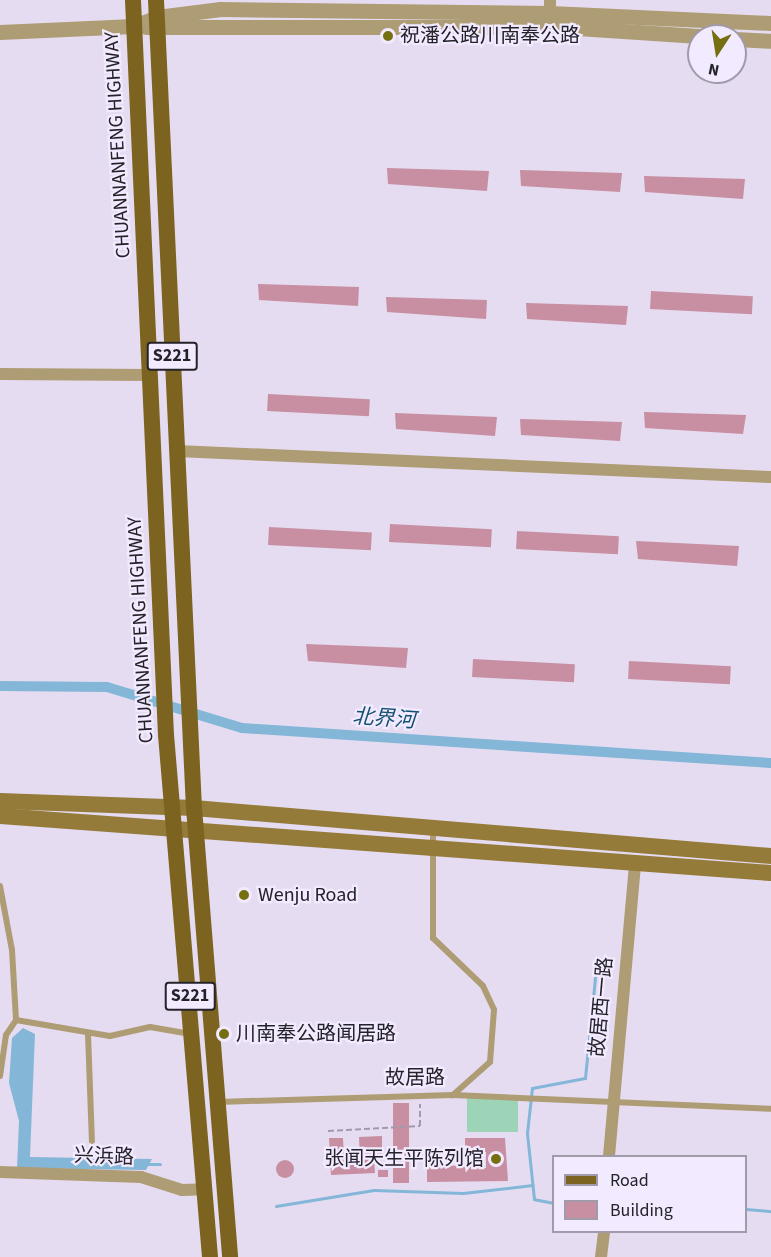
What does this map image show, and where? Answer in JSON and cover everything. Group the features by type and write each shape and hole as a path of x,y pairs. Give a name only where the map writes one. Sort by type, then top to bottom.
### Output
{"main road":[{"name":"CHUANNANFENG HIGHWAY","path":"133,0 166,735 174,808 210,1257"},
{"name":"S221","path":"157,15 194,808 230,1257"},
{"path":"0,801 194,808 431,839 634,862 771,873"},
{"path":"0,816 196,832 431,839 771,856"}],"street":[{"path":"0,32 134,26 157,15 220,9 550,7 771,24"},
{"path":"157,15 562,27 687,35"},
{"path":"747,40 771,41"},
{"path":"0,374 150,375"},
{"path":"177,451 771,477"},
{"name":"故居西一路","path":"609,1155 634,862"},
{"name":"兴浜路","path":"0,1172 141,1177 182,1190 205,1188"},
{"path":"601,1257 604,1233"}],"lane":[{"path":"431,839 433,938 483,986 494,1010 490,1062 453,1095"},
{"path":"0,886 16,1020 6,1035 0,1076"},
{"path":"16,1020 88,1034 131,1034 150,1027 193,1034"},
{"path":"88,1034 92,1141"},
{"name":"故居路","path":"218,1102 453,1095 614,1098 771,1109"}],"path":[{"path":"328,1131 420,1126 421,1095"}],"green space":[{"path":"467,1098 518,1098 518,1132 467,1132"}],"water":[{"path":"23,1028 35,1034 30,1157 152,1159 146,1170 17,1168 19,1121 9,1083 12,1038"}],"building":[{"path":"387,168 489,171 487,191 388,184"},
{"path":"520,170 622,173 620,192 521,186"},
{"path":"644,176 745,179 743,199 645,192"},
{"path":"258,284 359,287 358,306 259,300"},
{"path":"651,291 753,296 752,314 650,309"},
{"path":"386,297 487,300 486,319 387,312"},
{"path":"526,303 628,306 626,325 527,319"},
{"path":"268,394 370,399 369,416 267,411"},
{"path":"644,412 746,415 743,434 645,428"},
{"path":"395,413 497,417 495,436 396,429"},
{"path":"520,419 622,422 620,441 521,435"},
{"path":"390,524 492,529 491,547 389,542"},
{"path":"269,527 372,532 371,550 268,545"},
{"path":"517,531 619,536 618,554 516,549"},
{"path":"636,541 739,546 737,566 638,559"},
{"path":"306,644 408,648 406,668 308,661"},
{"path":"473,659 575,664 574,682 472,677"},
{"path":"629,661 731,666 730,684 628,679"},
{"path":"393,1103 409,1103 409,1183 393,1183"},
{"path":"382,1136 382,1158 374,1159 375,1173 331,1175 329,1138 343,1138 344,1159 360,1159 359,1137"},
{"name":"张闻天生平陈列馆","path":"465,1138 505,1138 508,1181 427,1182 427,1164 486,1168 486,1152 465,1152"},
{"path":"285,1160 291,1163 294,1169 291,1175 285,1178 279,1175 276,1169 279,1163"},
{"path":"378,1170 388,1170 388,1177 378,1177"}],"waterway":[{"name":"北界河","path":"0,686 107,687 242,728 771,763"},
{"path":"552,1203 534,1199 527,1133 532,1088 585,1078 595,977"},
{"path":"144,1164 160,1164"},
{"path":"276,1206 374,1190 463,1193 533,1185"},
{"path":"747,1209 771,1211"}],"place":[{"name":"祝潘公路川南奉公路","path":"388,36"},
{"name":"Wenju Road","path":"244,895"},
{"name":"川南奉公路闻居路","path":"224,1034"},
{"name":"张闻天生平陈列馆","path":"496,1159"}]}
